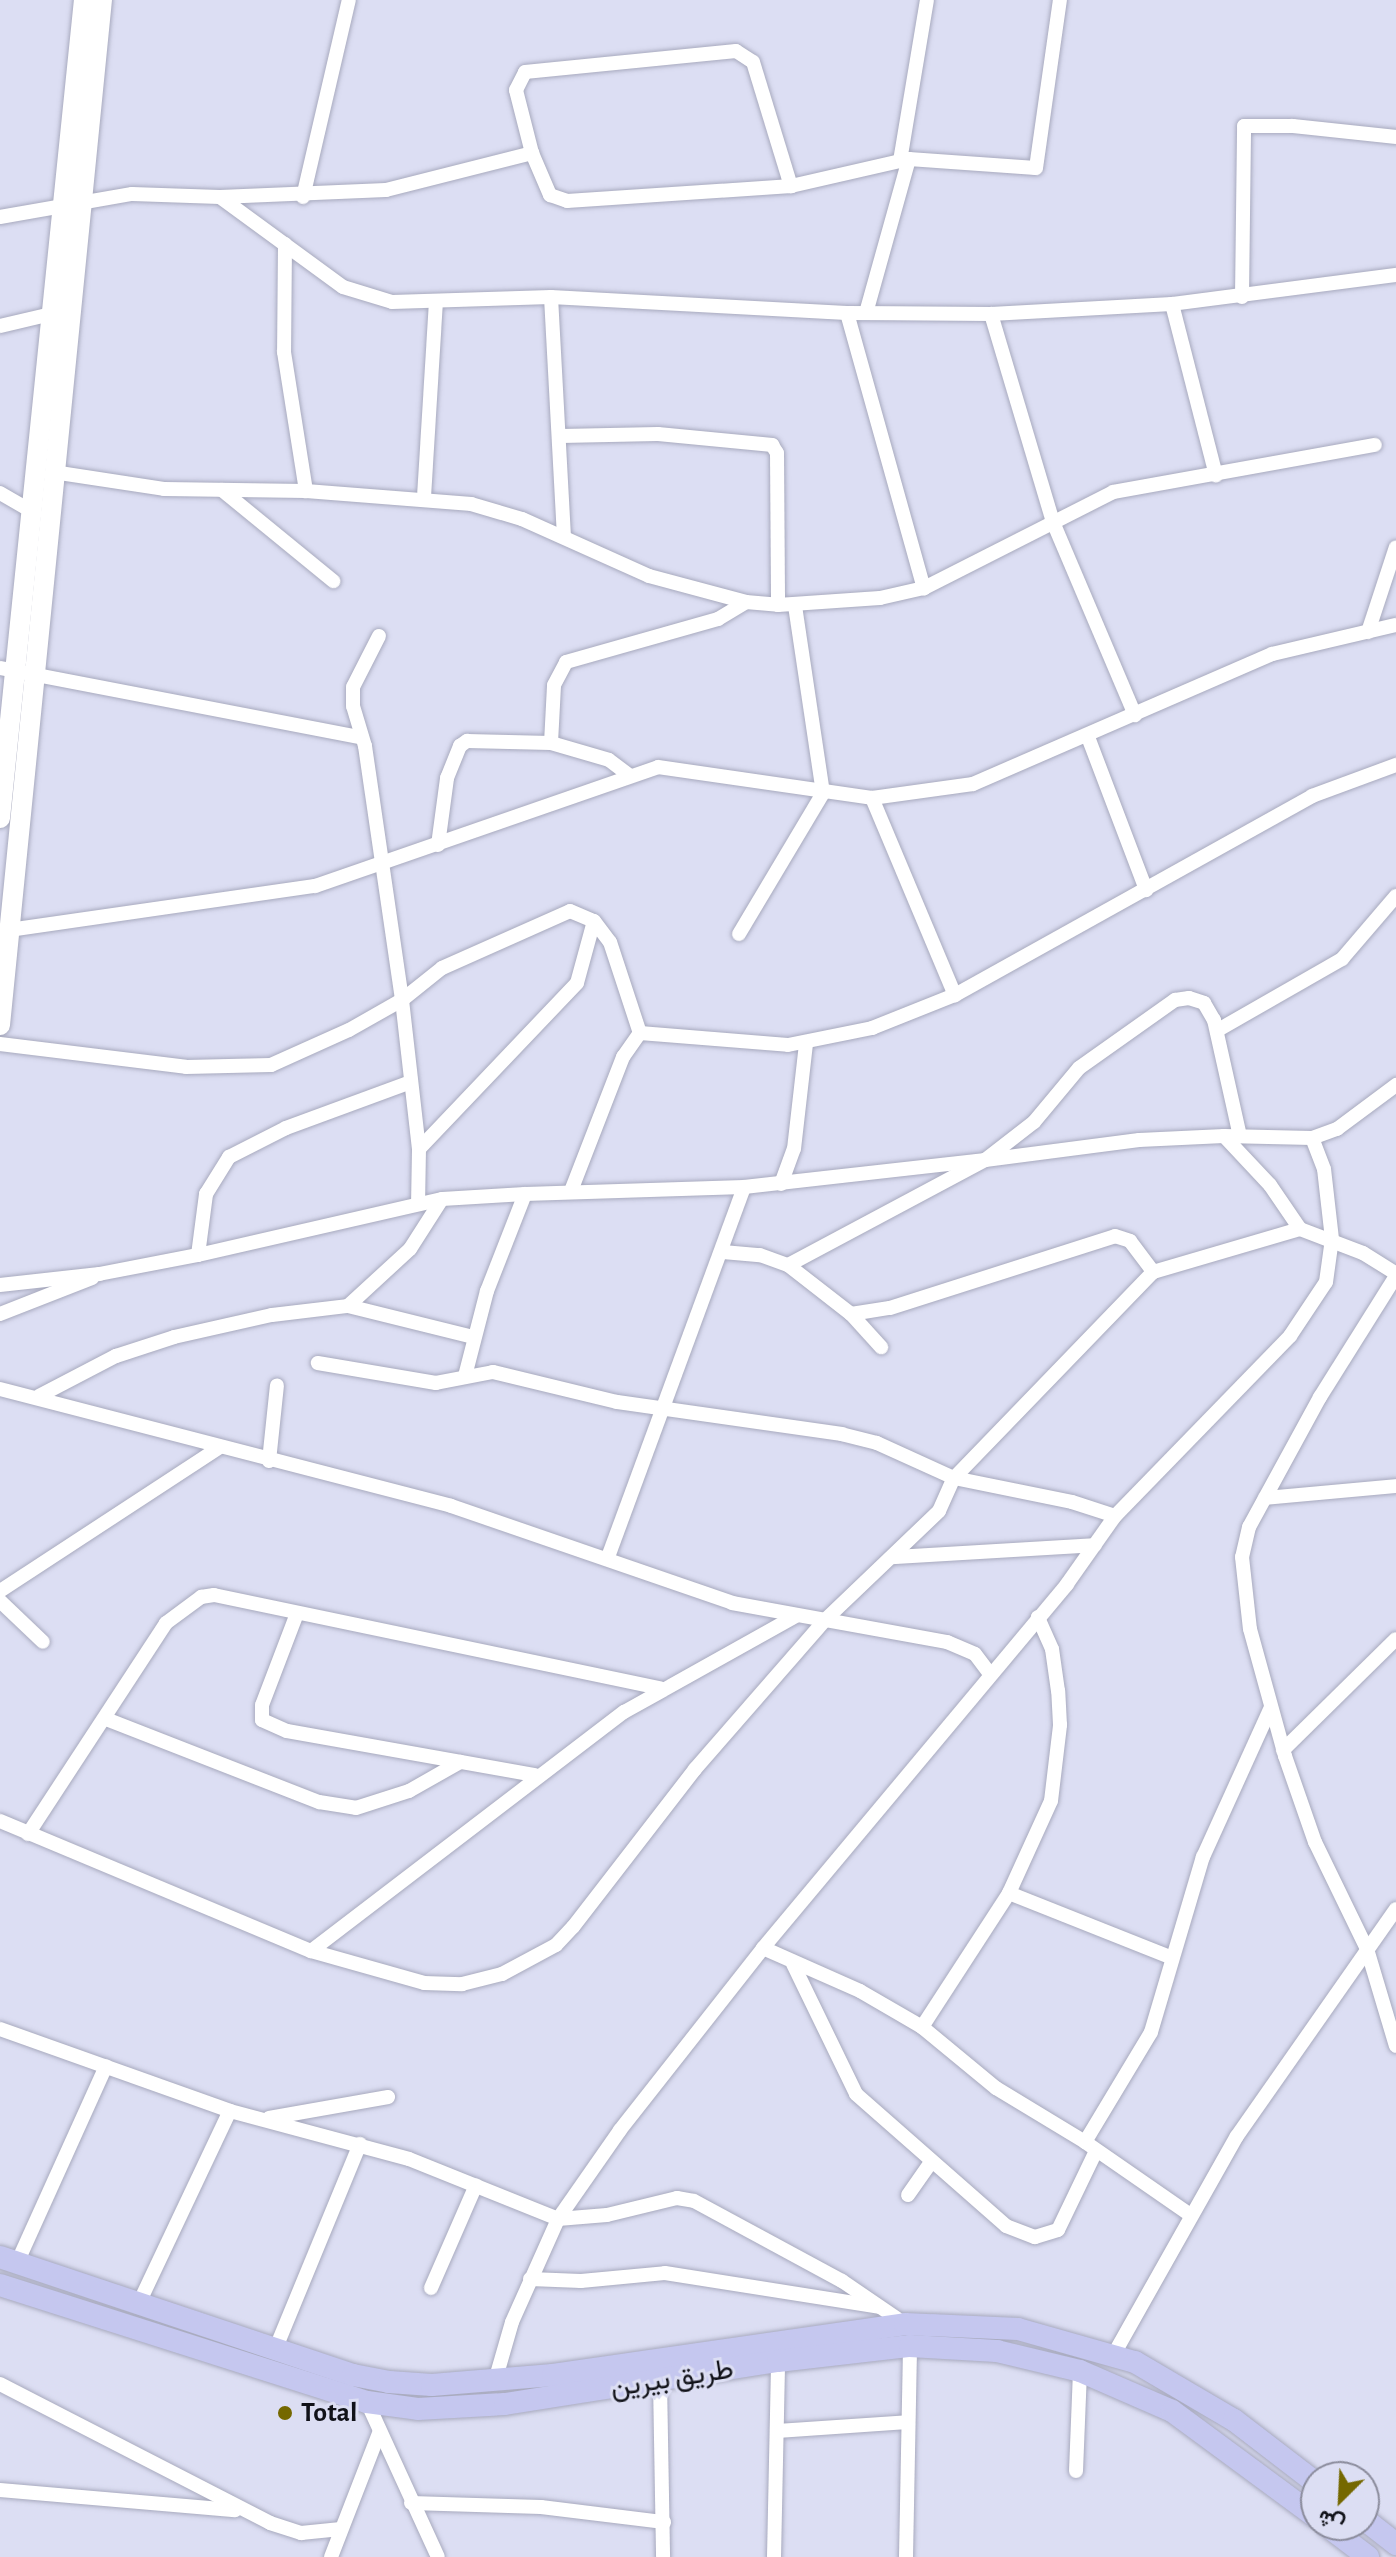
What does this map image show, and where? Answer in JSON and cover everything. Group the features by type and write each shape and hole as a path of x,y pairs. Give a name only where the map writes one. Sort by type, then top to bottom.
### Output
{"main road":[{"name":"طريق بيرين","path":"9,2260 140,2301 275,2350 389,2382 495,2381 905,2324 1018,2329 1125,2358 1234,2420 1300,2471"},
{"name":"طريق بيرين","path":"2,2291 367,2402 463,2409 778,2361 910,2346 997,2351 1080,2371 1172,2411 1300,2505"},
{"path":"1380,2532 1396,2544"},
{"path":"1347,2541 1368,2557"}],"street":[{"path":"15,672 53,472 84,0"},
{"path":"0,818 51,314 72,205 102,0"},
{"path":"303,197 349,0"},
{"path":"866,313 904,160 927,0"},
{"path":"791,186 753,62 736,51 525,72 516,90 532,153 550,195 567,201 791,186 904,160 1036,168 1060,0"},
{"path":"1242,297 1244,126 1265,124 1396,137"},
{"path":"0,217 132,194 303,197 415,185 532,153"},
{"path":"220,197 343,287 392,302 551,297 847,313 991,314 1172,304 1396,275"},
{"path":"285,244 284,352 306,491"},
{"path":"551,297 561,436 564,537"},
{"path":"424,497 436,303"},
{"path":"1172,304 1216,475"},
{"path":"847,313 924,588"},
{"path":"0,326 51,314"},
{"path":"991,314 1053,522 1135,715"},
{"path":"561,436 673,435 772,445 777,453 778,605"},
{"path":"53,472 164,489 424,497 499,510 649,576 746,602 795,605 880,598 924,588 1113,492 1375,445"},
{"path":"222,490 333,581"},
{"path":"0,493 31,511"},
{"path":"1368,632 1396,547"},
{"path":"551,743 554,685 566,662 718,619 746,602"},
{"path":"739,934 823,793 795,605"},
{"path":"9,930 284,892 438,845 658,767 872,798 973,784 1088,737 1272,654 1396,625"},
{"path":"379,636 353,687 402,1000 408,1083 419,1149 418,1204"},
{"path":"15,672 360,737"},
{"path":"0,1025 9,930 11,726"},
{"path":"1088,737 1146,890"},
{"path":"438,845 447,778 460,746 467,741 551,743 609,760 629,775"},
{"path":"640,1033 748,1044 806,1043 872,1028 955,995 1312,796 1396,765"},
{"path":"872,798 955,995"},
{"path":"1218,1030 1342,959 1396,896"},
{"path":"0,1044 186,1067 271,1065 402,1000 442,968 570,911 594,921 610,942 640,1033"},
{"path":"419,1149 577,983 594,921"},
{"path":"788,1265 985,1160 1034,1122 1079,1068 1175,1000 1204,1003 1218,1030 1240,1136"},
{"path":"571,1191 623,1057 640,1033"},
{"path":"781,1184 794,1149 806,1043"},
{"path":"198,1255 206,1194 229,1157 273,1133 408,1083"},
{"path":"0,1285 99,1274 198,1255 442,1199 781,1184 1139,1140 1224,1136 1312,1138 1337,1129 1396,1085"},
{"path":"1224,1136 1270,1185 1300,1229"},
{"path":"495,2381 530,2279 558,2219 620,2130 763,1948 1038,1617 1115,1516 1302,1321 1326,1282 1332,1239 1324,1169 1312,1138"},
{"path":"608,1557 661,1409 723,1252 744,1187"},
{"path":"465,1376 473,1337 525,1194"},
{"path":"348,1306 410,1249 442,1199"},
{"path":"0,1821 311,1951 424,1983 462,1984 502,1974 538,1957 573,1927 695,1769 824,1621 939,1511 954,1478 1153,1272 1300,1229 1332,1239 1396,1275 1265,1498 1243,1542 1242,1571 1270,1709 1283,1750 1315,1842 1367,1949 1396,2046"},
{"path":"851,1314 890,1308 1115,1236 1130,1241 1153,1272"},
{"path":"723,1252 760,1255 788,1265 851,1314 881,1347"},
{"path":"0,1314 99,1274"},
{"path":"39,1396 116,1356 174,1337 272,1315 348,1306 473,1337"},
{"path":"318,1363 436,1383 493,1372 661,1409 859,1438 954,1478 1083,1504 1115,1516"},
{"path":"269,1461 277,1385"},
{"path":"0,1389 39,1396 269,1461 451,1506 608,1557 732,1603 947,1642 975,1654 990,1674"},
{"path":"0,1591 220,1447"},
{"path":"1265,1498 1396,1486"},
{"path":"894,1557 1095,1545"},
{"path":"28,1834 166,1623 192,1600 214,1595 296,1616 485,1649 660,1688"},
{"path":"0,1601 43,1642"},
{"path":"296,1616 262,1705 262,1720 287,1731 535,1775"},
{"path":"311,1951 535,1775 660,1688 796,1616"},
{"path":"922,2027 1009,1893 1042,1829 1057,1770 1056,1667 1038,1617"},
{"path":"1283,1750 1396,1639"},
{"path":"793,1964 856,2094 930,2164 1006,2226 1035,2237 1048,2236 1064,2223 1090,2148 1151,2032 1203,1857 1270,1709"},
{"path":"106,1719 319,1802 356,1808 409,1791 460,1762"},
{"path":"1009,1893 1172,1958"},
{"path":"1125,2358 1131,2330 1189,2214 1237,2136 1396,1909"},
{"path":"763,1948 793,1964 860,1991 922,2027 996,2088 1189,2214"},
{"path":"0,2029 230,2111 360,2144 476,2185 558,2219 687,2199 842,2281 905,2324"},
{"path":"9,2260 106,2066"},
{"path":"264,2119 388,2097"},
{"path":"140,2301 230,2111"},
{"path":"275,2350 360,2144"},
{"path":"908,2195 930,2164"},
{"path":"431,2288 476,2185"},
{"path":"530,2279 581,2281 665,2273 883,2308"},
{"path":"1125,2358 1131,2330"},
{"path":"906,2557 910,2346"},
{"path":"774,2557 778,2361"},
{"path":"1076,2471 1080,2371"},
{"path":"660,2381 663,2557"},
{"path":"0,2384 286,2530 341,2529"},
{"path":"367,2402 438,2557"},
{"path":"777,2431 908,2422"},
{"path":"331,2557 379,2433"},
{"path":"0,2490 243,2510"},
{"path":"411,2503 541,2507 664,2522"}],"place":[{"name":"Total","path":"285,2413"}]}
